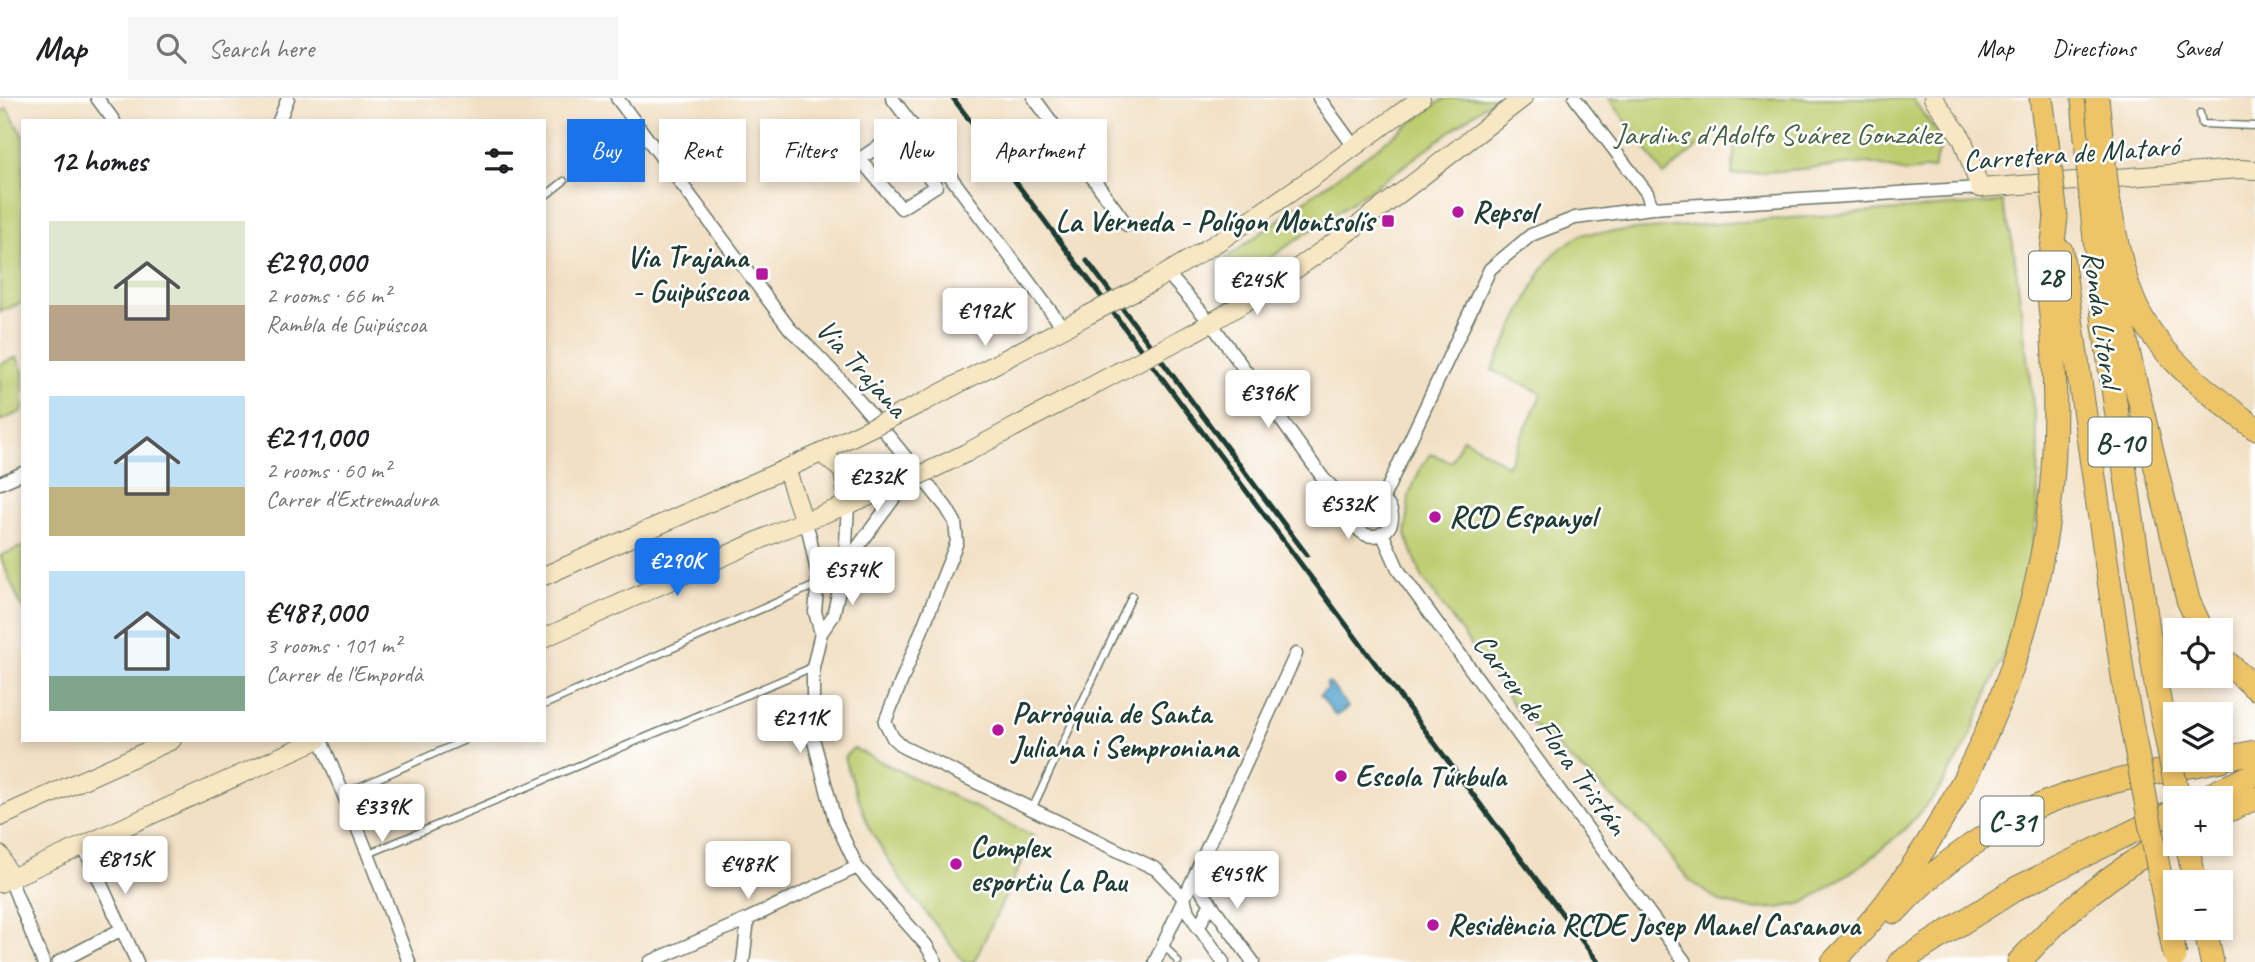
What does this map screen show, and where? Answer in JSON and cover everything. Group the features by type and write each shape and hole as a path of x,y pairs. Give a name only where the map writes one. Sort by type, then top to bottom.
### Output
{"highway":[{"name":"Ronda Litoral","path":"2041,98 2125,690 2176,962"},
{"name":"Ronda Litoral","path":"2089,103 2092,154 2100,200 2104,326 2156,684 2176,786"},
{"path":"2089,103 2110,265 2185,589 2197,618"},
{"path":"2100,200 2133,300 2152,332 2176,363 2206,391 2255,428"},
{"name":"28","path":"1833,962 1886,903 1941,823 1970,768 2004,690 2030,612 2045,538 2053,471 2056,401 2049,282 2056,217"},
{"path":"2233,668 2255,688"},
{"name":"C-31","path":"2233,757 2255,752"},
{"name":"C-31","path":"1848,962 1920,884 1969,846 2027,812 2093,788 2166,772"},
{"path":"2229,786 2255,774"},
{"path":"2233,808 2255,798"},
{"name":"C-31","path":"1900,962 2017,888 2163,817"},
{"path":"2019,962 2054,923 2091,891 2163,844"},
{"path":"2207,940 2212,962"}],"street":[{"path":"97,98 113,119"},
{"path":"280,119 288,98"},
{"name":"Via Trajana","path":"617,98 790,328 822,358 861,403 946,507 955,522 957,542 885,722 892,738 903,747 1156,869 1184,898 1188,912 1223,962"},
{"path":"892,98 1064,329"},
{"path":"1034,98 1127,225"},
{"path":"1319,98 1355,148"},
{"path":"546,575 828,449 1088,316 1218,242 1355,148 1421,98"},
{"path":"546,637 804,522 848,504 896,491 1211,323 1283,279 1523,98"},
{"path":"1575,98 1647,193 1652,208"},
{"path":"1933,98 1962,138 1980,188"},
{"path":"895,135 936,186 901,208 860,159 895,135"},
{"name":"Carretera de Mataró","path":"1382,500 1490,269 1531,235 1575,218 1652,208 2255,170"},
{"path":"1159,277 1211,323 1323,478 1355,510 1356,523 1362,532 1372,535 1382,533 1388,528 1392,517 1388,505 1374,498 1365,500 1355,510"},
{"path":"828,449 843,471 848,504 845,564 833,616 821,633 813,667 813,738 835,820 857,867 926,945 936,962"},
{"path":"786,468 809,533 818,583 815,612 821,633"},
{"path":"0,483 21,474"},
{"path":"845,564 896,491"},
{"name":"Carrer de Flora Tristán","path":"1382,533 1399,571 1685,962"},
{"path":"1154,962 1296,654"},
{"path":"0,817 168,742"},
{"path":"5,881 315,742"},
{"path":"320,742 368,854 409,962"},
{"path":"83,845 137,962"},
{"path":"0,855 5,881 43,962"},
{"path":"650,962 673,958 857,867"},
{"path":"1193,879 1253,962"},
{"path":"1198,928 1211,903"},
{"path":"743,962 748,919"},
{"path":"59,962 122,929"}],"lane":[{"path":"2200,113 2202,124 2255,126"},
{"path":"546,195 565,181"},
{"path":"546,704 818,583"},
{"path":"1032,809 1132,596"},
{"path":"368,854 813,667"},
{"path":"343,794 460,742"},
{"path":"1163,943 1178,962"}],"green space":[{"path":"1445,98 1495,98 1397,171 1234,283 1221,262"},
{"name":"Jardins d'Adolfo Suárez González","path":"1609,98 1912,98 1943,141 1933,169 1906,172 1869,163 1732,175 1735,145 1719,129 1664,175"},
{"path":"7,108 21,132 21,303 0,312 0,112"},
{"path":"2002,202 2013,244 2039,452 2037,515 2020,615 1966,746 1937,793 1904,830 1866,862 1804,903 1750,909 1721,902 1690,881 1649,830 1520,714 1422,577 1406,535 1409,495 1422,465 1431,454 1451,462 1463,438 1508,466 1542,393 1492,370 1545,265 1570,241 1583,234"},
{"path":"17,357 21,366 21,412 0,421 0,364"},
{"path":"21,547 21,606 0,556"},
{"name":"Complex esportiu La Pau","path":"853,748 1034,836 974,962 964,962 901,880 869,828 844,758"}],"water":[{"path":"1329,682 1348,707 1336,716 1320,695 1328,689 1326,684"}],"railway":[{"path":"953,98 1598,962"},
{"path":"1087,261 1307,555"}],"place":[{"name":"Repsol","path":"1458,212"},
{"name":"La Verneda - Polígon Montsolís","path":"1388,221"},
{"name":"Via Trajana - Guipúscoa","path":"762,274"},
{"name":"RCD Espanyol","path":"1435,517"},
{"name":"Parròquia de Santa Juliana i Semproniana","path":"998,730"},
{"name":"Escola Túrbula","path":"1341,776"},
{"name":"Complex esportiu La Pau","path":"956,864"},
{"name":"Residència RCDE Josep Manel Casanova","path":"1433,925"}]}
